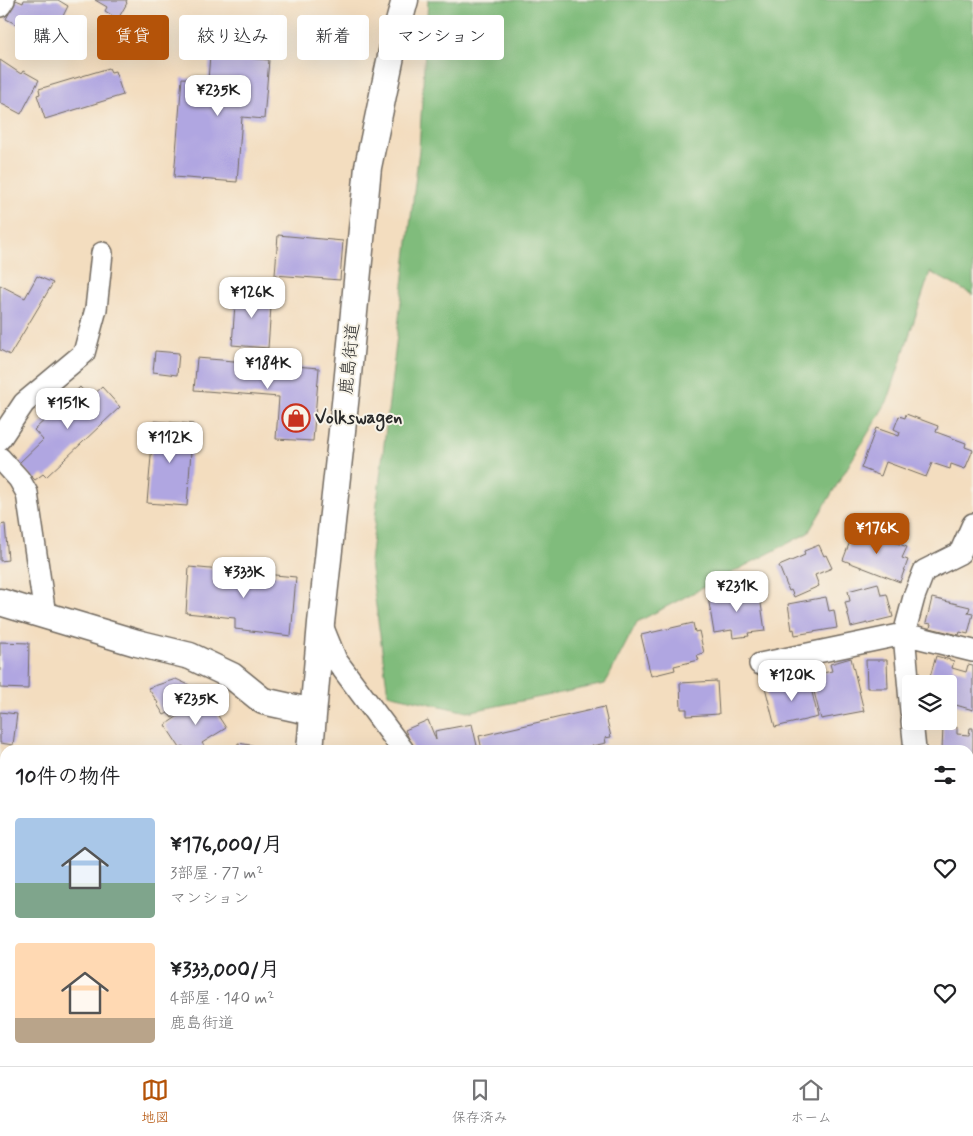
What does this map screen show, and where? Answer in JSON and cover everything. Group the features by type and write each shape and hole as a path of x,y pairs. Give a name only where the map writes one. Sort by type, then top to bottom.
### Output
{"street":[{"path":"0,6 4,0"},
{"name":"鹿島街道","path":"310,745 321,623 368,167 384,86 405,0"},
{"path":"0,439 24,403 84,353 96,309 102,253"},
{"path":"0,458 19,479 27,493 44,615"},
{"path":"908,675 904,634 914,597 924,571 960,553 973,524"},
{"path":"0,602 137,643 190,656 232,676 262,701 313,712"},
{"path":"321,623 336,660 399,745"},
{"path":"760,664 904,634 973,650"},
{"path":"913,730 914,745"}],"green space":[{"path":"428,0 973,0 973,295 930,272 888,400 808,533 637,622 605,684 467,712 388,694 370,562 419,150 424,60 504,60 504,15 427,15"}],"building":[{"path":"16,0 23,3 24,0 58,0 68,6 64,15 15,15 15,24 6,19"},
{"path":"95,0 127,0 120,15 112,15 105,11 107,7"},
{"path":"0,60 21,74 23,71 39,80 21,114 0,103"},
{"path":"210,60 269,60 264,119 242,117 237,182 174,177 182,78 208,80"},
{"path":"109,68 111,72 115,71 123,95 45,119 37,95 40,94 39,89"},
{"path":"278,235 343,241 340,280 275,275"},
{"path":"37,276 53,283 10,355 0,350 0,285 25,298"},
{"path":"236,290 272,293 268,348 232,345"},
{"path":"155,351 179,353 177,375 153,372"},
{"name":"Volkswagen","path":"197,358 319,368 313,441 276,439 279,397 194,390"},
{"path":"80,387 90,398 102,387 120,407 46,477 43,474 35,480 19,463 43,440 34,430"},
{"path":"906,414 938,426 936,432 966,443 965,447 973,450 965,469 951,464 950,469 932,463 926,477 886,462 881,476 861,468 876,428 899,436 900,432 894,429 899,416 905,418"},
{"path":"154,421 193,424 187,506 147,503"},
{"path":"5,524 8,560 0,561 0,525"},
{"path":"864,530 907,547 902,558 908,560 900,582 843,560 852,536 861,539"},
{"path":"819,545 832,568 815,575 819,586 794,597 791,590 789,591 779,566 805,555 804,551"},
{"path":"189,567 296,577 291,636 235,629 235,618 186,613"},
{"path":"878,583 881,595 887,594 893,617 851,627 845,602 850,601 848,591"},
{"path":"759,590 765,631 748,633 749,636 733,638 732,630 714,633 708,597"},
{"path":"826,597 829,611 834,610 837,628 795,635 794,629 792,630 788,604"},
{"path":"932,598 970,607 968,613 973,614 968,634 960,632 959,635 930,628 931,624 926,623"},
{"path":"693,623 695,632 699,631 704,653 697,655 699,660 674,666 675,670 651,676 641,635"},
{"path":"0,642 29,643 28,689 0,688"},
{"path":"936,656 954,661 952,668 966,672 968,665 973,666 973,710 957,705 957,675 931,675"},
{"path":"851,658 864,711 821,719 810,676 832,671 830,664"},
{"path":"866,660 887,660 888,688 867,688"},
{"path":"808,676 818,717 775,727 765,687"},
{"path":"176,679 189,685 195,703 172,718 168,713 164,715 148,688"},
{"path":"717,681 719,714 687,716 687,709 681,709 680,683"},
{"path":"206,697 226,728 202,743 203,745 178,745 165,725"},
{"path":"604,707 611,737 605,738 606,743 597,745 481,745 479,736"},
{"path":"0,712 17,714 13,745 0,743"},
{"path":"428,720 436,740 435,731 472,724 477,745 412,745 405,730"},
{"path":"970,728 973,728 973,745 942,745 943,730 957,730 957,734 969,735"}],"place":[{"name":"Volkswagen","path":"296,418"}]}
